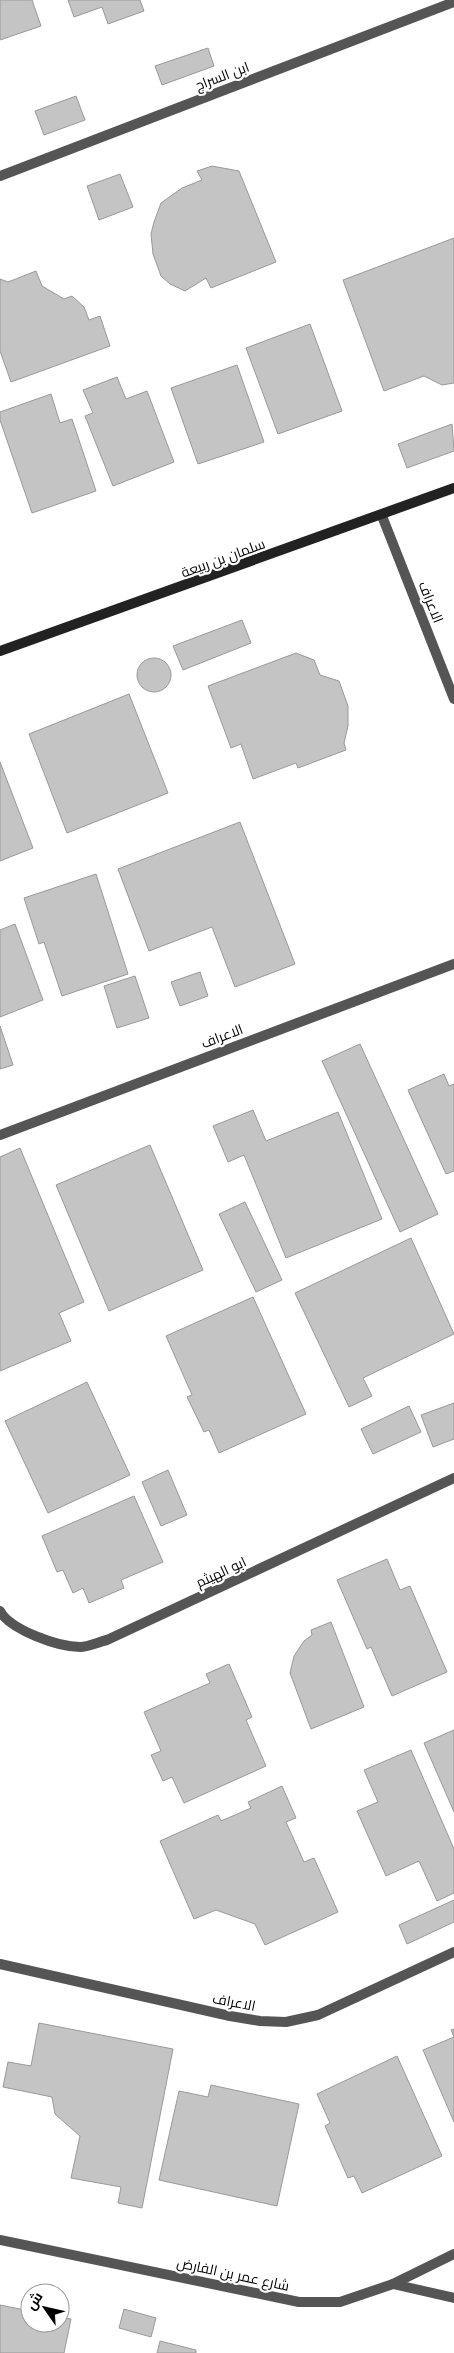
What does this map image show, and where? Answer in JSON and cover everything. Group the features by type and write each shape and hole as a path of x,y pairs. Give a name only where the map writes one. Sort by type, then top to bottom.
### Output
{"street":[{"name":"ابن السراج","path":"0,176 437,4 454,2"},
{"name":"سلمان بن ربيعة","path":"0,651 382,516 454,488"},
{"name":"الاعراف","path":"382,516 454,699"},
{"name":"الاعراف","path":"0,1134 454,964"},
{"name":"ابو الهيثم","path":"0,1611 20,1628 57,1643 80,1647 106,1640 454,1478"},
{"name":"الاعراف","path":"0,1964 230,2016 260,2022 286,2022 318,2015 454,1952"},
{"name":"شارع عمر بن الفارض","path":"0,2240 299,2302 340,2302 393,2284 454,2254"},
{"path":"393,2284 454,2298"}],"building":[{"path":"0,0 32,0 41,26 0,40"},
{"path":"68,0 140,0 144,11 108,24 102,7 74,17"},
{"path":"208,48 214,66 162,85 155,66"},
{"path":"76,96 85,120 44,135 35,111"},
{"path":"212,166 239,171 276,262 211,288 206,278 185,291 170,284 161,276 153,254 151,234 161,203 182,188 202,180 197,171"},
{"path":"120,174 133,207 99,220 87,186"},
{"path":"454,238 454,383 442,385 424,376 384,391 343,280"},
{"path":"36,271 42,286 64,299 72,296 84,307 89,320 100,316 110,346 11,382 0,351 0,279 8,282"},
{"path":"310,324 342,411 278,434 246,348"},
{"path":"237,365 264,442 198,464 171,388"},
{"path":"117,377 126,399 147,391 174,462 113,486 85,416 93,413 83,390"},
{"path":"51,394 60,423 72,419 96,491 32,513 0,420 0,412"},
{"path":"452,424 454,451 407,468 398,444"},
{"path":"242,620 251,643 183,670 173,646"},
{"path":"296,653 314,660 320,675 339,681 348,706 348,726 344,743 346,750 298,768 296,763 253,779 241,744 231,748 208,686"},
{"path":"154,658 161,659 166,663 170,668 170,682 166,687 161,691 154,692 147,691 142,687 138,682 137,675 138,668 142,663 147,659"},
{"path":"129,694 168,793 67,833 29,734"},
{"path":"0,762 33,848 0,861"},
{"path":"240,822 295,964 235,987 212,927 149,951 118,869"},
{"path":"96,874 128,974 62,996 44,942 39,944 24,898"},
{"path":"15,924 43,1000 0,1017 0,930"},
{"path":"200,972 208,996 180,1006 171,982"},
{"path":"135,976 149,1018 117,1028 104,986"},
{"path":"0,1026 13,1065 0,1069"},
{"path":"360,1044 438,1214 400,1232 322,1061"},
{"path":"444,1074 449,1086 454,1084 454,1171 446,1174 408,1090"},
{"path":"253,1110 266,1141 338,1112 382,1219 286,1258 244,1155 228,1162 213,1126"},
{"path":"150,1145 203,1270 109,1311 56,1185"},
{"path":"20,1148 84,1302 59,1313 71,1341 0,1371 0,1157"},
{"path":"245,1202 282,1280 256,1292 219,1214"},
{"path":"411,1238 454,1334 363,1378 372,1396 349,1407 295,1293"},
{"path":"253,1297 306,1414 219,1453 209,1430 204,1432 187,1397 192,1395 166,1336"},
{"path":"87,1382 130,1475 48,1513 5,1421"},
{"path":"454,1403 454,1439 433,1447 421,1415"},
{"path":"409,1406 421,1432 373,1454 361,1429"},
{"path":"168,1470 187,1515 161,1526 142,1482"},
{"path":"134,1496 163,1562 121,1580 124,1588 89,1603 83,1588 73,1593 63,1570 57,1572 42,1536"},
{"path":"387,1559 400,1590 410,1586 447,1672 392,1696 371,1647 367,1649 337,1580"},
{"path":"331,1622 364,1707 311,1729 290,1673 294,1656 304,1641 312,1635 311,1630"},
{"path":"229,1664 252,1717 246,1720 266,1766 184,1803 172,1777 163,1781 151,1755 161,1751 144,1712 210,1683 206,1674"},
{"path":"454,1730 454,1812 424,1743"},
{"path":"411,1750 454,1849 454,1893 437,1901 419,1861 386,1876 357,1811 378,1802 364,1770"},
{"path":"282,1786 296,1818 286,1822 304,1862 314,1858 338,1912 265,1945 255,1924 216,1910 194,1919 160,1841 218,1815 221,1821 251,1808 248,1802"},
{"path":"454,1900 454,1922 407,1944 399,1925"},
{"path":"39,2023 173,2049 142,2208 118,2203 121,2187 71,2178 80,2136 55,2114 52,2097 3,2087 8,2062 31,2066"},
{"path":"454,2037 454,2122 423,2050"},
{"path":"397,2056 442,2156 362,2193 354,2176 348,2178 325,2126 330,2123 317,2094"},
{"path":"211,2085 299,2104 277,2206 159,2180 179,2091 208,2097"},
{"path":"0,2305 20,2309 20,2333 68,2333 64,2353 0,2353"},
{"path":"124,2309 156,2318 151,2337 119,2328"},
{"path":"160,2341 196,2350 196,2353 157,2353"}]}
